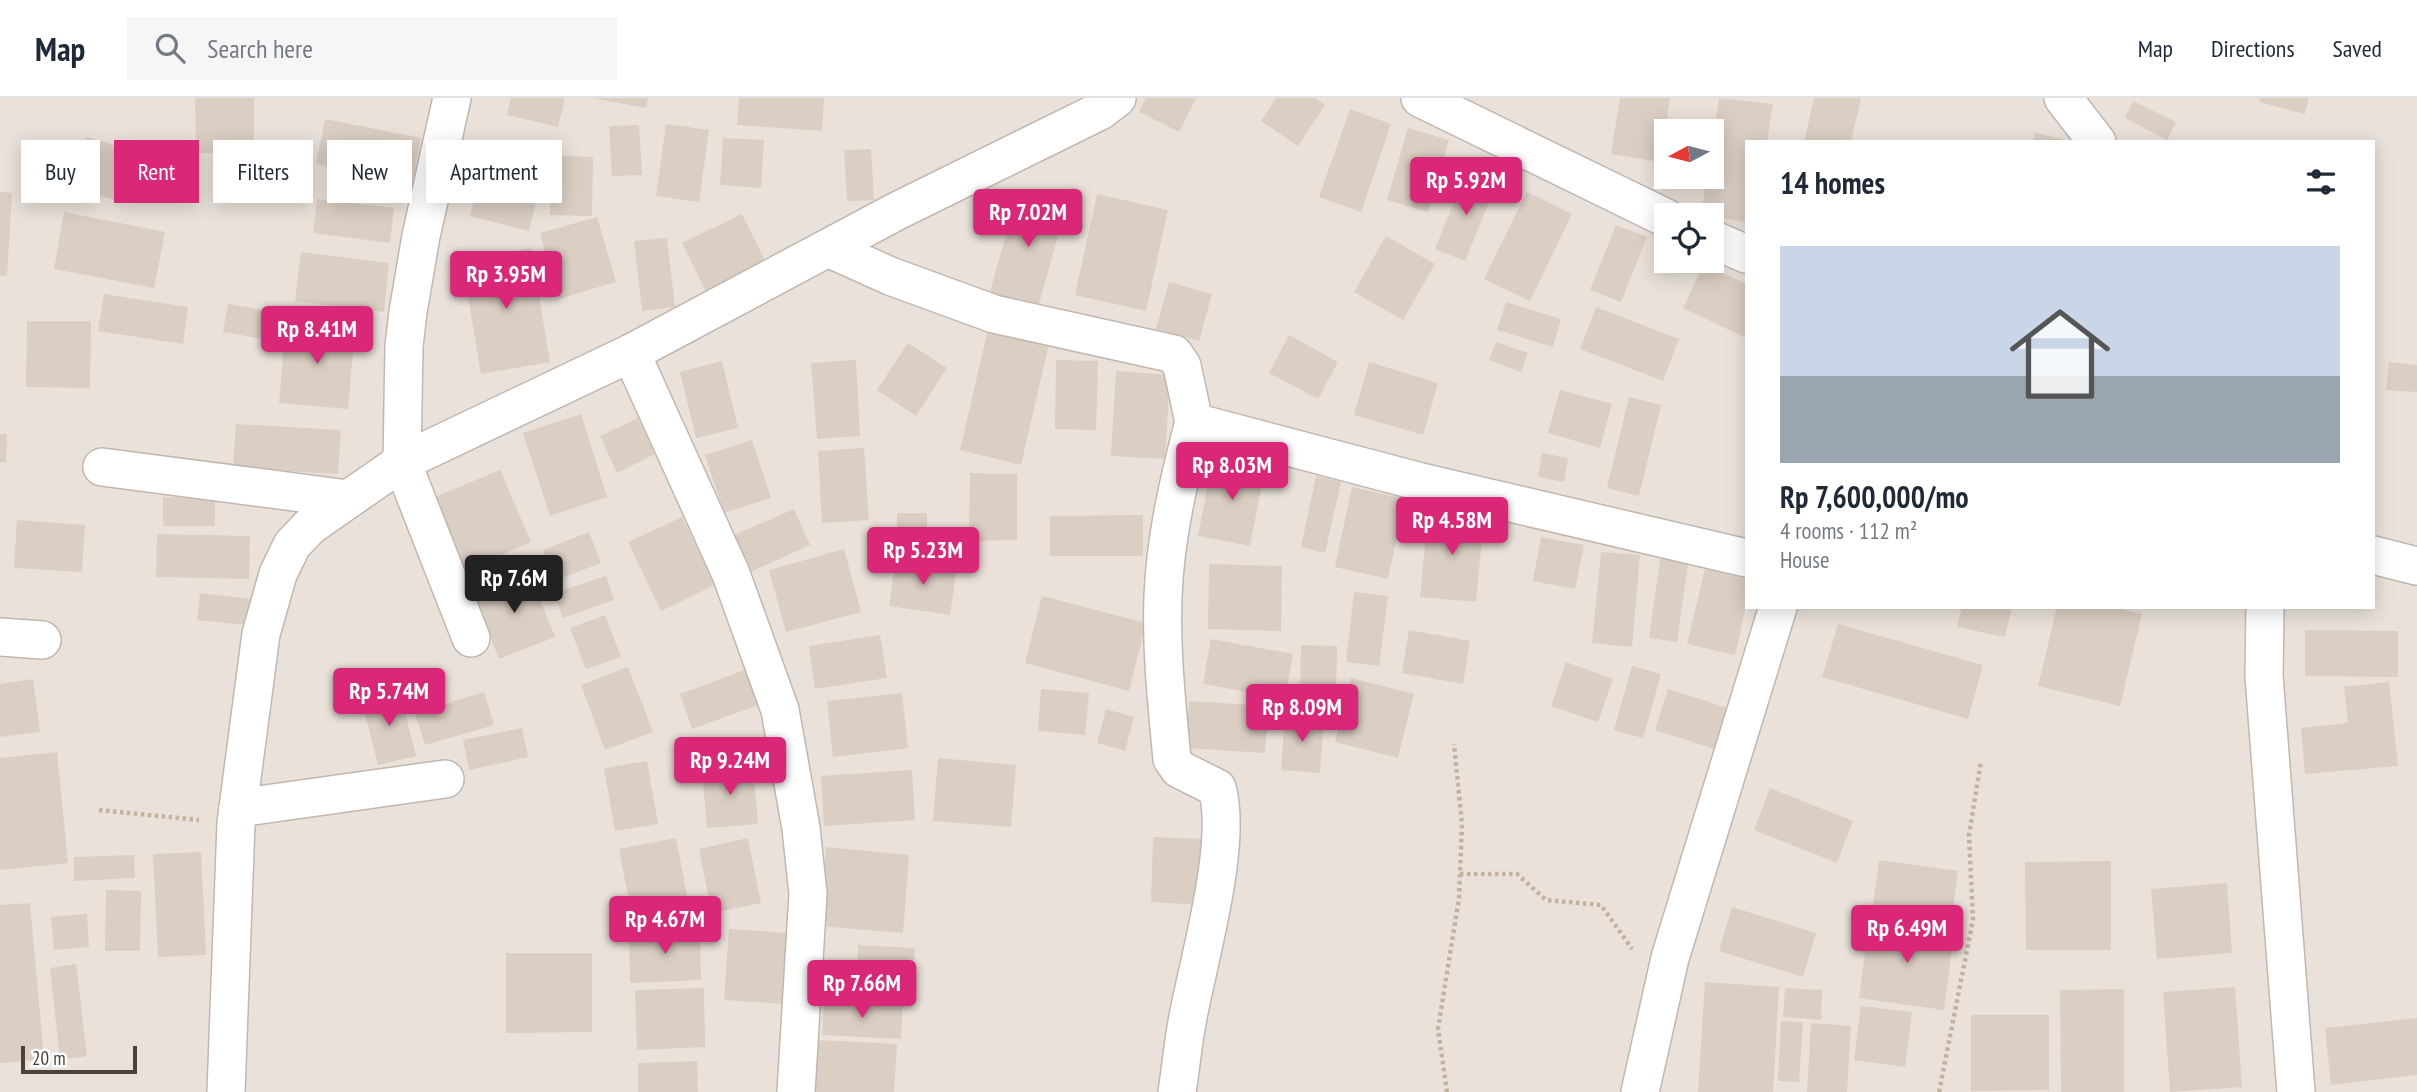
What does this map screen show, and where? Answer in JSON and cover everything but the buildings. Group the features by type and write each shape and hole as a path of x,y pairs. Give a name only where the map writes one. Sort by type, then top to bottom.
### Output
{"street":[{"path":"452,98 421,236 408,312 404,346 402,462 471,638"},
{"path":"226,1092 237,816 261,634 278,574 292,545 310,526 402,462 631,353 953,182 1100,111 1117,98"},
{"path":"1420,98 1462,108 1654,212"},
{"path":"2063,98 2095,140"},
{"path":"1724,244 1745,254"},
{"path":"830,249 890,276 994,314 1174,354 1182,366 1194,422 1170,531 1163,596 1164,661 1171,759 1179,769 1217,788 1222,819 1211,907 1187,1020 1177,1092"},
{"path":"631,353 731,574 780,710 802,828 808,894 796,1092"},
{"path":"1194,422 1421,482 1745,558"},
{"path":"102,467 348,499"},
{"path":"2375,556 2417,566"},
{"path":"1640,1092 1670,958 1777,609"},
{"path":"2265,609 2264,676 2296,1092"},
{"path":"0,637 42,640"},
{"path":"237,816 445,779"}],"path":[{"path":"1447,1092 1437,1029 1459,898 1462,824 1454,744"},
{"path":"1939,1092 1973,920 1969,835 1981,761"},
{"path":"99,810 237,816"},
{"path":"1460,874 1517,874 1545,900 1601,905 1632,950 1670,958"}],"shaded area":[{"path":"0,98 2417,98 2417,1092 0,1092"}]}
